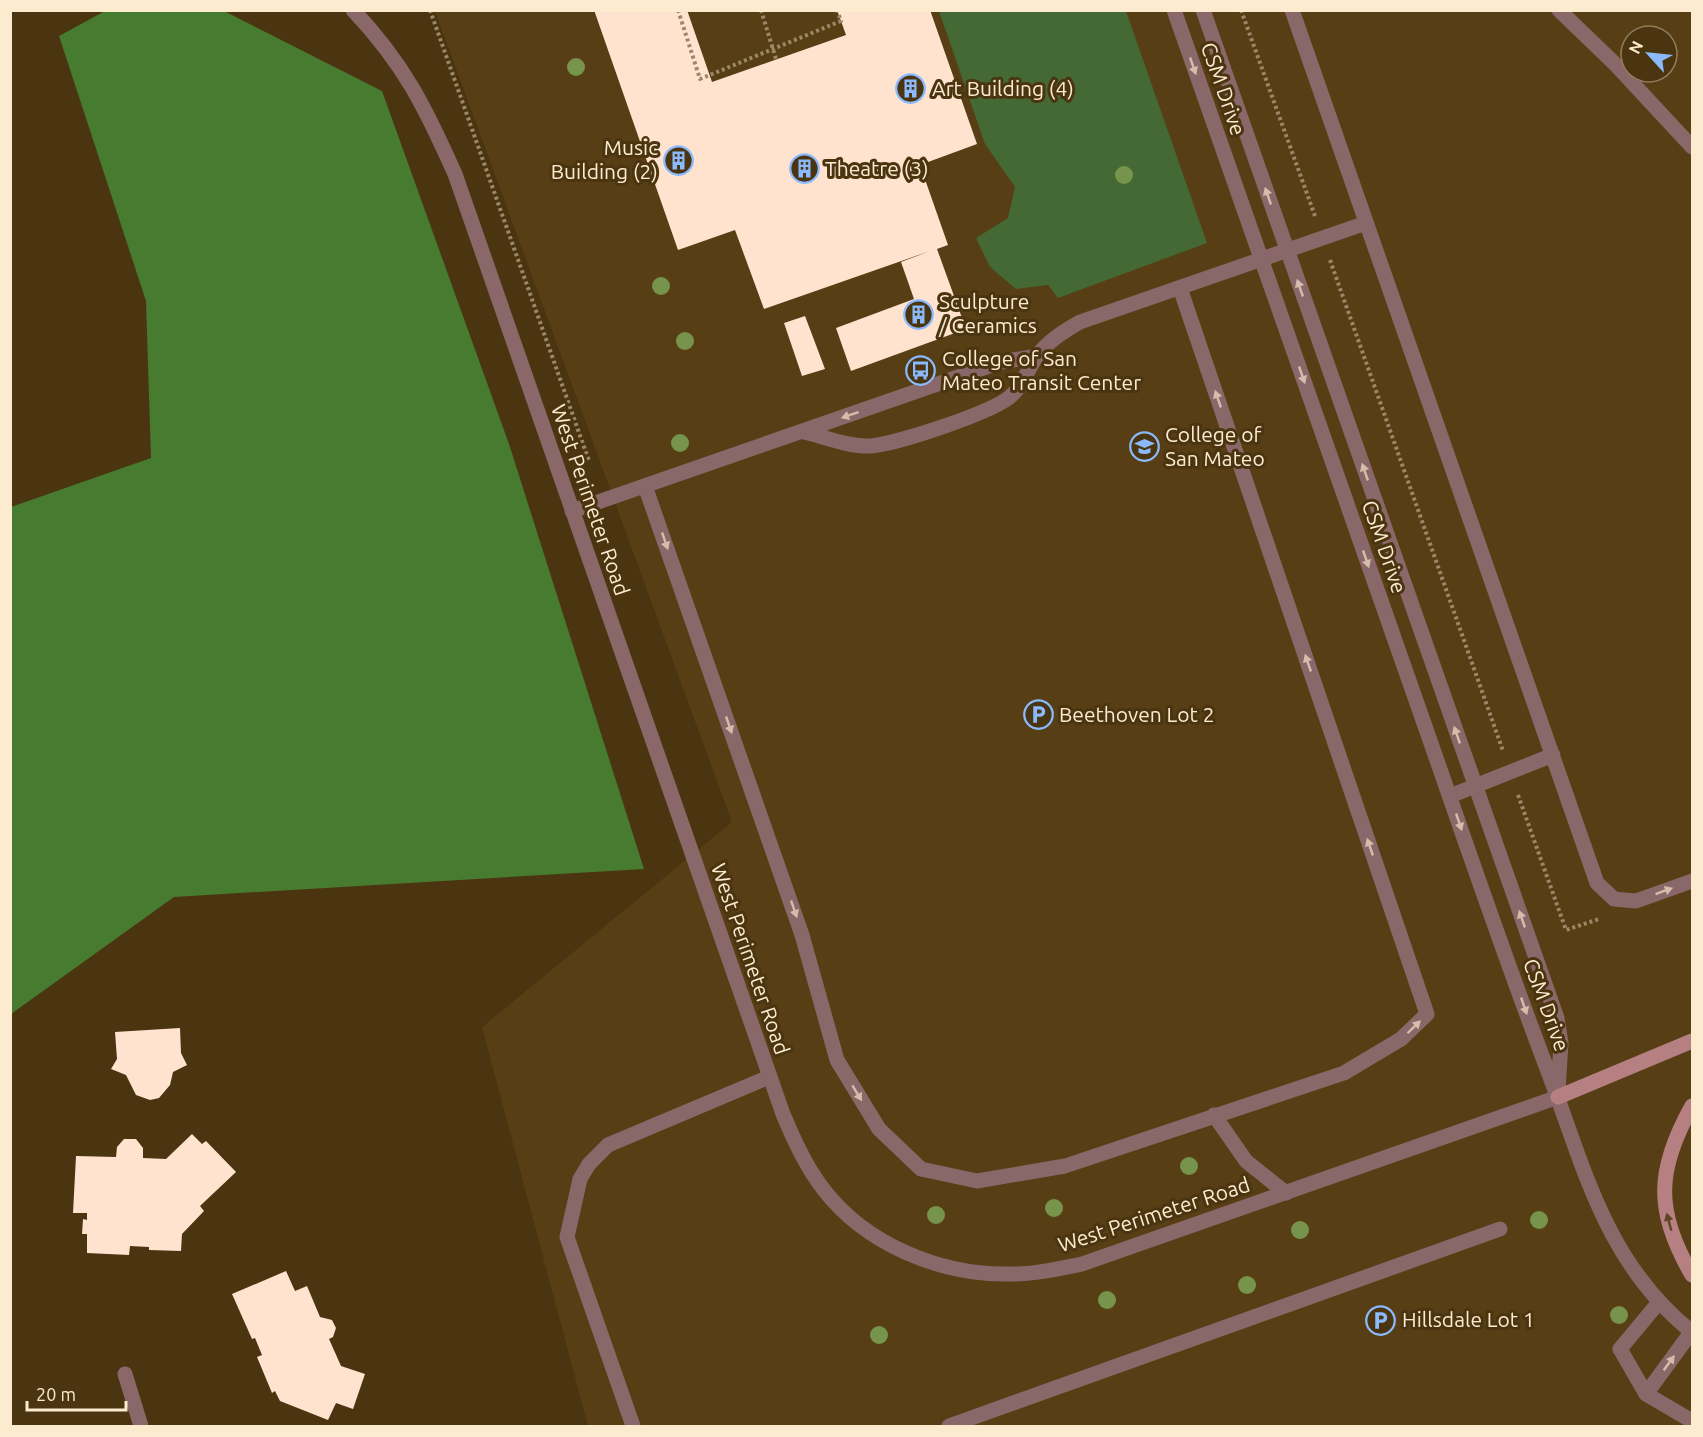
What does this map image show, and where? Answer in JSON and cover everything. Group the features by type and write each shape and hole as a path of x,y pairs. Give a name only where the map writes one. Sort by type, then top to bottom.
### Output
{"main road":[{"path":"1558,1097 1692,1041"},
{"path":"1692,1106 1678,1130 1665,1169 1665,1209 1674,1244 1692,1275"}],"street":[{"name":"West Perimeter Road","path":"353,10 382,41 409,79 455,174 769,1077 800,1154 824,1191 850,1217 877,1237 906,1252 972,1273 1006,1275 1042,1272 1082,1264 1558,1097"},
{"name":"CSM Drive","path":"1174,10 1450,796 1595,1200 1614,1239 1643,1286 1692,1332"},
{"name":"CSM Drive","path":"1203,10 1557,1018 1562,1043 1558,1097"},
{"path":"1292,10 1598,883 1614,898 1636,901 1692,880"},
{"path":"1559,10 1614,63 1692,147"},
{"path":"804,432 870,446 902,438 998,405 1022,382 1037,356 1058,335 1080,322 1366,223"},
{"path":"645,486 802,935 837,1060 879,1129 921,1169 977,1181 1049,1171 1344,1073 1401,1040 1427,1014 1180,288"},
{"path":"572,511 1000,362 1037,356"},
{"path":"1450,796 1553,755"},
{"path":"633,1426 567,1237 580,1179 589,1164 608,1145 769,1077"},
{"path":"1214,1115 1246,1161 1286,1193"},
{"path":"949,1426 1500,1228"},
{"path":"1659,1302 1620,1349 1646,1394 1692,1421"},
{"path":"1646,1394 1692,1332"},
{"path":"125,1374 141,1426"}],"path":[{"path":"430,10 589,461"},
{"path":"678,10 700,79 773,47 841,21 837,10"},
{"path":"761,10 776,59"},
{"path":"1241,10 1566,930 1608,915 1614,898"}],"shaded area":[{"name":"College of San Mateo","path":"435,11 1692,11 1692,1426 588,1426 482,1027 732,822"}],"green space":[{"path":"105,11 224,11 382,91 509,444 644,869 174,897 11,1014 11,507 151,458 146,301 59,36"},
{"path":"939,11 1126,11 1207,243 1058,298 1048,285 1016,289 990,267 976,238 1008,218 1015,187 985,144"}],"building":[{"path":"594,10 687,10 712,82 846,35 837,10 930,10 977,144 920,165 948,245 937,249 966,329 851,371 836,328 914,299 901,262 930,251 764,309 735,230 678,250"},
{"path":"805,316 825,369 802,376 784,323"},
{"path":"180,1028 181,1053 187,1065 173,1072 170,1085 159,1098 150,1100 136,1095 126,1075 111,1069 117,1059 115,1032"},
{"path":"192,1134 202,1144 206,1141 236,1172 200,1206 204,1211 182,1234 181,1251 149,1250 149,1247 130,1246 129,1255 87,1253 87,1234 82,1234 83,1219 87,1220 87,1213 73,1213 76,1156 116,1157 117,1147 124,1139 136,1139 143,1148 143,1158 166,1159"},
{"path":"286,1271 295,1291 307,1286 320,1317 332,1320 336,1328 333,1337 329,1339 341,1366 365,1374 353,1409 336,1403 328,1420 280,1401 275,1391 272,1393 257,1357 262,1355 255,1338 252,1339 232,1294"}],"place":[{"name":"Art Building (4)","path":"911,89"},
{"name":"Music Building (2)","path":"679,160"},
{"name":"Theatre (3)","path":"804,169"},
{"name":"Sculpture / Ceramics","path":"918,314"},
{"name":"College of San Mateo Transit Center","path":"921,371"},
{"name":"College of San Mateo","path":"1144,447"},
{"name":"Beethoven Lot 2","path":"1038,715"},
{"name":"Hillsdale Lot 1","path":"1381,1320"}]}
